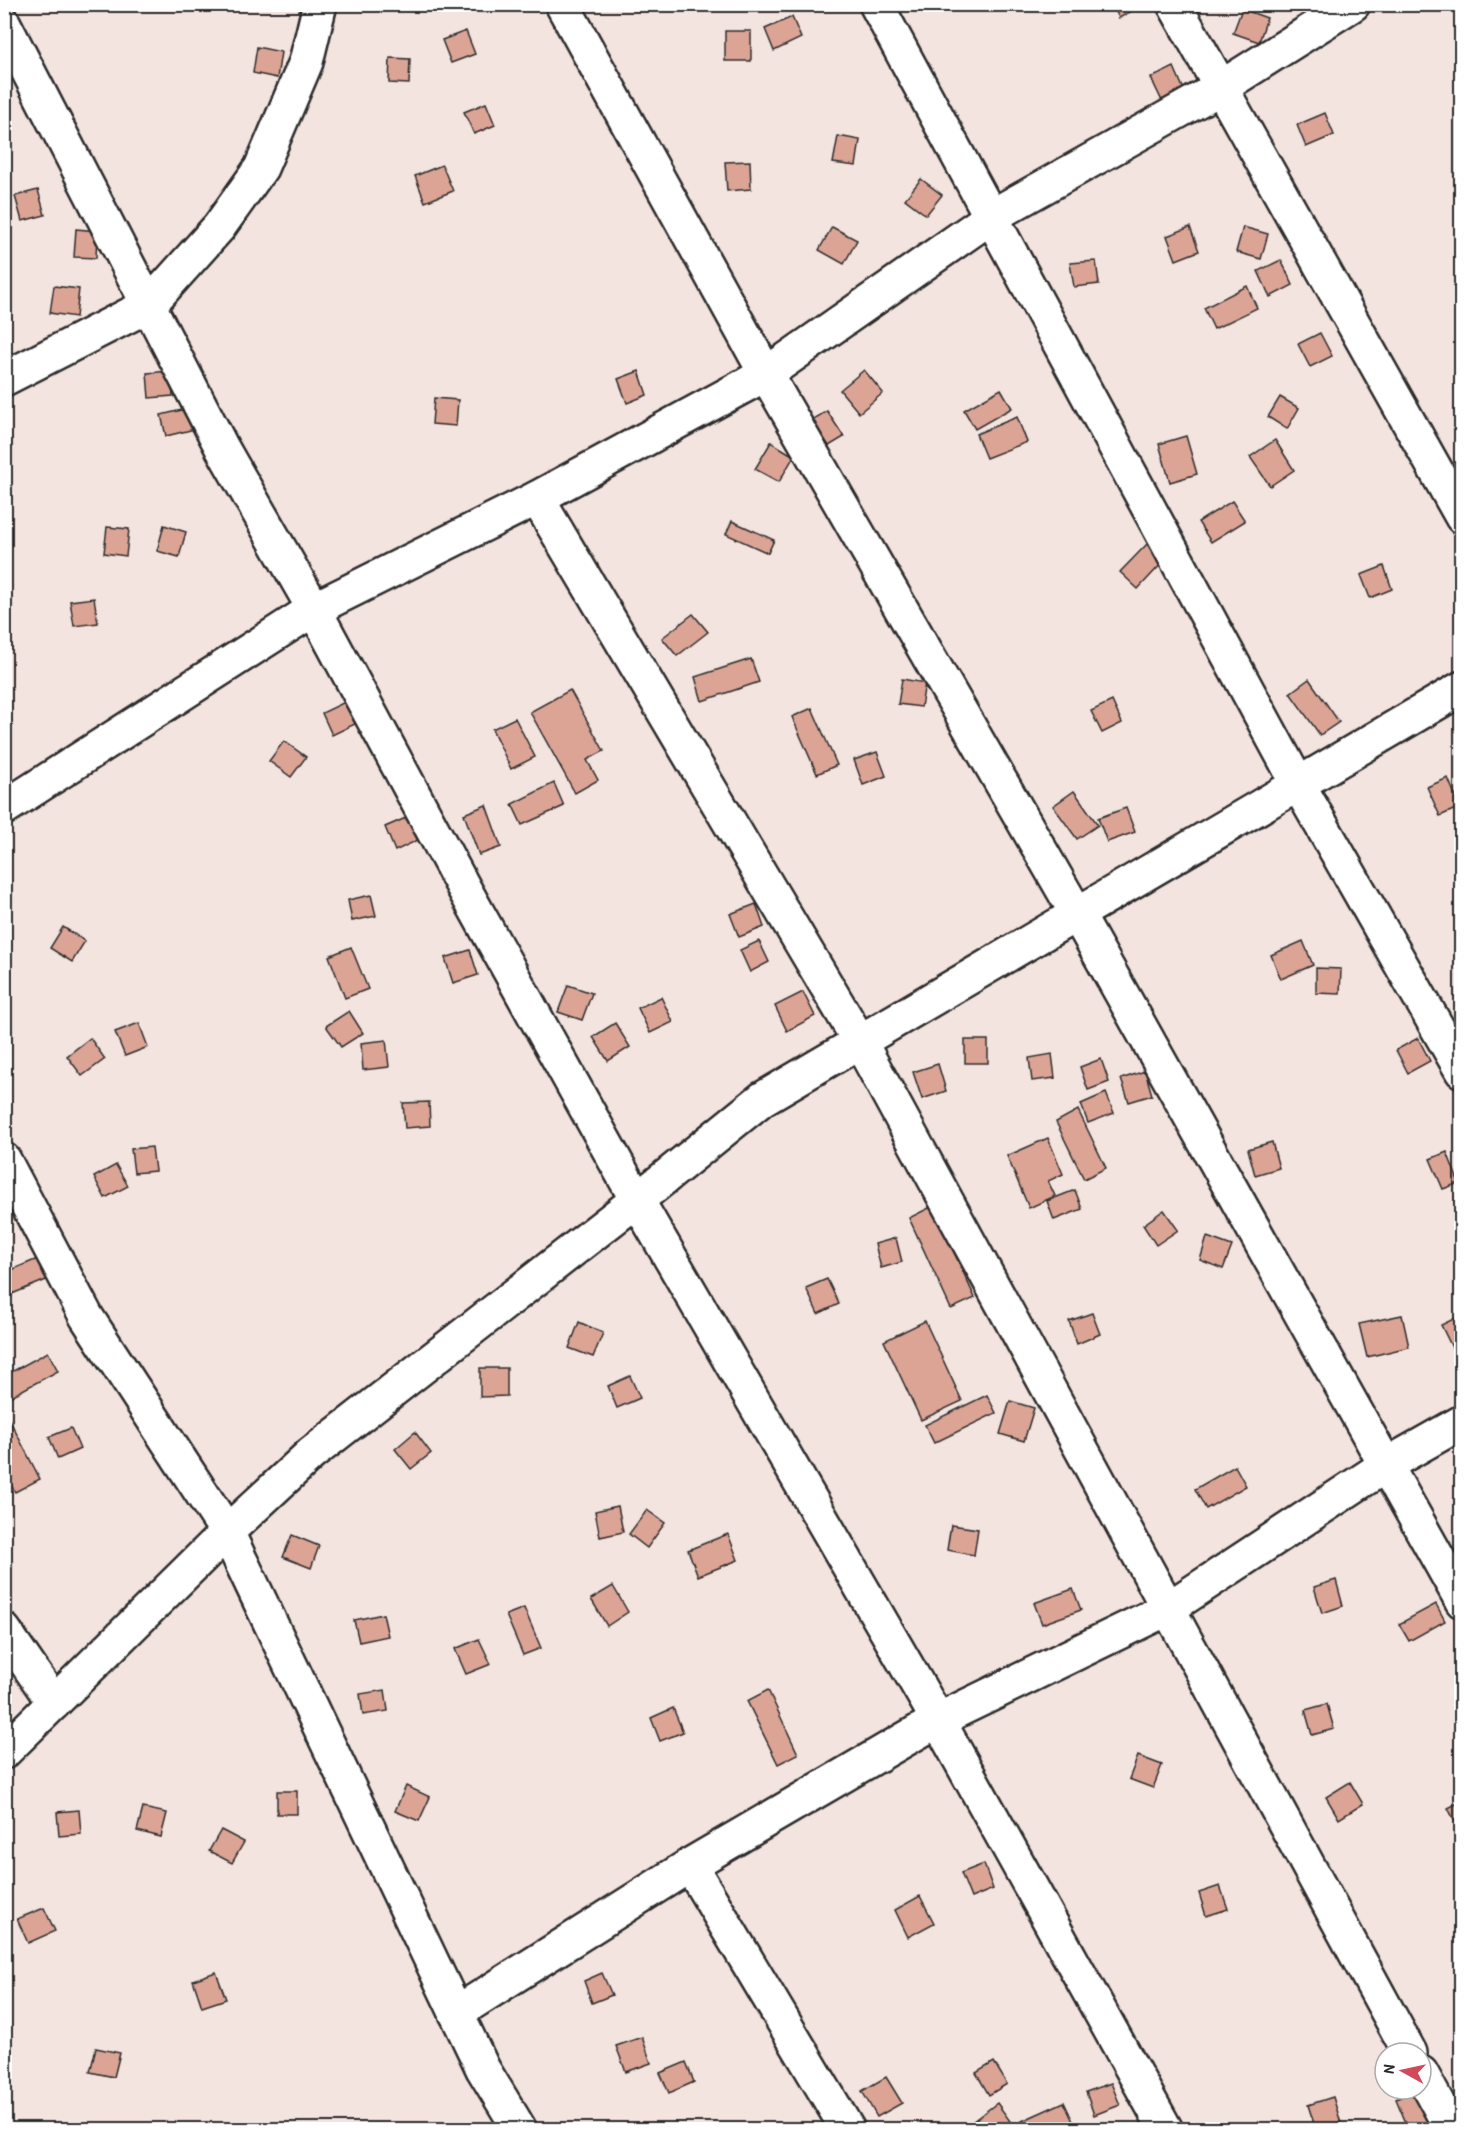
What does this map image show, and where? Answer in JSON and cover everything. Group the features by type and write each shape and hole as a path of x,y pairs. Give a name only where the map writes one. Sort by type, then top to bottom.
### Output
{"street":[{"path":"4,379 148,305 219,227 261,168 306,62 320,4"},
{"path":"562,4 766,374 1077,914 1461,1602"},
{"path":"876,4 1298,784 1461,1071"},
{"path":"1174,4 1461,517"},
{"path":"4,808 314,609 537,498 766,374 992,216 1220,88 1353,4"},
{"path":"4,24 222,448 314,609 466,892 637,1200 938,1720 1166,2130"},
{"path":"537,498 860,1042 1404,2041"},
{"path":"4,1752 227,1532 311,1454 637,1200 762,1099 1461,688"},
{"path":"4,1160 86,1316 227,1532 483,2069 520,2130"},
{"path":"456,2013 690,1865 938,1720 1169,1608 1386,1465 1461,1422"},
{"path":"4,1630 54,1703"},
{"path":"690,1865 848,2130"},
{"path":"1433,2095 1452,2130"}],"building":[{"path":"1112,4 1145,4 1119,18"},
{"path":"1242,9 1267,18 1259,42 1233,33"},
{"path":"792,17 801,38 774,51 765,29"},
{"path":"466,31 475,54 451,63 442,40"},
{"path":"725,31 751,31 751,61 725,61"},
{"path":"257,47 281,52 277,78 253,73"},
{"path":"390,58 410,59 409,84 389,83"},
{"path":"1174,67 1184,90 1162,101 1151,78"},
{"path":"486,103 495,125 474,134 464,112"},
{"path":"1325,113 1334,135 1306,147 1297,125"},
{"path":"838,136 860,140 856,166 833,163"},
{"path":"750,161 751,189 727,191 725,162"},
{"path":"442,165 453,191 425,202 415,176"},
{"path":"921,179 942,195 926,215 905,199"},
{"path":"38,190 45,215 22,221 15,196"},
{"path":"832,227 857,240 844,264 819,250"},
{"path":"1190,227 1199,251 1176,260 1167,236"},
{"path":"1243,227 1268,234 1261,259 1236,252"},
{"path":"76,229 97,231 96,258 74,257"},
{"path":"1281,260 1293,285 1270,297 1258,271"},
{"path":"1096,261 1099,284 1074,287 1070,263"},
{"path":"54,286 79,289 76,317 50,313"},
{"path":"1247,286 1257,308 1214,329 1204,308"},
{"path":"1320,333 1332,356 1310,367 1298,344"},
{"path":"864,370 883,393 859,413 840,390"},
{"path":"170,371 173,396 149,398 147,373"},
{"path":"639,371 647,395 627,403 618,379"},
{"path":"1001,389 1012,408 975,429 964,410"},
{"path":"1280,397 1299,408 1287,429 1268,417"},
{"path":"434,398 458,400 456,426 432,424"},
{"path":"190,408 195,429 166,436 161,415"},
{"path":"827,411 844,437 829,446 812,420"},
{"path":"1017,417 1027,442 986,458 976,434"},
{"path":"1186,436 1197,474 1170,482 1159,444"},
{"path":"1275,440 1294,470 1270,486 1250,457"},
{"path":"771,442 794,456 779,482 755,469"},
{"path":"1232,501 1245,521 1211,542 1198,522"},
{"path":"732,521 774,540 768,553 726,534"},
{"path":"164,525 186,532 179,557 157,551"},
{"path":"107,527 129,529 126,556 104,553"},
{"path":"1147,544 1164,561 1138,589 1120,572"},
{"path":"1384,566 1392,589 1370,598 1361,575"},
{"path":"94,598 98,623 74,626 70,601"},
{"path":"693,614 708,632 677,656 662,638"},
{"path":"751,659 759,682 702,701 695,677"},
{"path":"902,679 925,683 921,707 898,704"},
{"path":"1309,679 1339,722 1320,735 1290,693"},
{"path":"570,690 604,751 587,760 598,780 575,793 530,712"},
{"path":"1112,701 1122,723 1102,733 1091,711"},
{"path":"345,702 355,724 332,735 322,713"},
{"path":"812,708 837,765 817,774 792,717"},
{"path":"515,718 535,757 511,769 492,729"},
{"path":"284,741 306,757 291,777 269,761"},
{"path":"877,752 886,776 863,785 854,760"},
{"path":"1448,778 1460,807 1440,816 1427,787"},
{"path":"554,783 564,806 522,825 512,804"},
{"path":"1074,791 1098,825 1077,839 1053,806"},
{"path":"486,805 501,847 479,855 464,814"},
{"path":"1126,808 1135,832 1107,842 1098,818"},
{"path":"408,817 418,840 395,851 385,827"},
{"path":"371,895 376,916 352,921 348,900"},
{"path":"756,904 764,927 739,937 730,914"},
{"path":"63,927 85,941 72,962 50,948"},
{"path":"759,941 769,962 750,972 740,950"},
{"path":"1303,941 1313,965 1281,979 1271,955"},
{"path":"351,947 368,989 345,998 329,956"},
{"path":"470,950 478,975 453,983 445,958"},
{"path":"1316,968 1341,969 1340,994 1316,993"},
{"path":"568,985 592,993 582,1020 558,1012"},
{"path":"803,992 815,1016 787,1031 775,1006"},
{"path":"661,997 673,1022 650,1033 638,1008"},
{"path":"349,1011 363,1033 341,1047 326,1026"},
{"path":"139,1023 148,1047 125,1056 115,1032"},
{"path":"615,1023 630,1047 608,1061 593,1037"},
{"path":"90,1038 105,1059 82,1076 67,1056"},
{"path":"1418,1038 1430,1061 1408,1073 1396,1050"},
{"path":"386,1040 389,1067 363,1070 361,1043"},
{"path":"965,1040 988,1040 988,1063 965,1063"},
{"path":"1052,1054 1055,1078 1032,1081 1029,1058"},
{"path":"1101,1059 1109,1082 1088,1090 1080,1067"},
{"path":"938,1064 946,1091 922,1099 913,1072"},
{"path":"1145,1071 1152,1095 1129,1102 1121,1079"},
{"path":"1106,1093 1114,1113 1088,1123 1081,1104"},
{"path":"429,1102 430,1126 405,1128 403,1103"},
{"path":"1078,1110 1106,1168 1084,1179 1056,1122"},
{"path":"1048,1138 1063,1174 1048,1181 1055,1196 1029,1208 1007,1156"},
{"path":"1272,1142 1279,1168 1255,1175 1248,1149"},
{"path":"152,1147 155,1171 134,1173 131,1149"},
{"path":"1447,1152 1459,1183 1443,1189 1430,1159"},
{"path":"116,1165 128,1186 105,1198 94,1177"},
{"path":"1075,1190 1082,1209 1054,1220 1047,1201"},
{"path":"933,1206 975,1298 951,1309 909,1218"},
{"path":"1164,1210 1178,1230 1156,1245 1143,1225"},
{"path":"1207,1237 1232,1246 1223,1269 1200,1260"},
{"path":"896,1238 902,1262 881,1268 875,1244"},
{"path":"47,1255 56,1276 12,1294 4,1273"},
{"path":"827,1279 839,1304 818,1314 806,1288"},
{"path":"1092,1313 1100,1334 1077,1344 1069,1321"},
{"path":"1402,1315 1409,1347 1367,1357 1359,1324"},
{"path":"1462,1315 1462,1368 1441,1325"},
{"path":"925,1321 962,1401 921,1420 884,1341"},
{"path":"579,1322 603,1333 593,1357 569,1348"},
{"path":"4,1344 9,1371 4,1372"},
{"path":"48,1352 58,1371 4,1400 4,1376"},
{"path":"480,1368 507,1368 507,1396 480,1397"},
{"path":"630,1376 640,1398 617,1408 608,1386"},
{"path":"987,1395 996,1413 934,1443 925,1425"},
{"path":"1010,1401 1034,1408 1024,1441 1000,1434"},
{"path":"8,1417 40,1479 15,1492 4,1472 4,1419"},
{"path":"71,1428 80,1449 58,1459 49,1437"},
{"path":"415,1432 431,1453 411,1469 395,1449"},
{"path":"1235,1466 1246,1486 1206,1509 1195,1489"},
{"path":"618,1506 623,1532 600,1537 595,1511"},
{"path":"647,1510 665,1523 647,1548 629,1534"},
{"path":"951,1525 978,1529 974,1555 947,1550"},
{"path":"728,1534 738,1560 698,1576 688,1550"},
{"path":"292,1535 319,1546 311,1568 283,1557"},
{"path":"1336,1580 1343,1606 1322,1613 1314,1587"},
{"path":"613,1586 628,1612 607,1626 591,1599"},
{"path":"1073,1589 1081,1610 1042,1624 1034,1603"},
{"path":"1436,1604 1445,1621 1409,1641 1399,1624"},
{"path":"524,1608 541,1648 523,1655 506,1615"},
{"path":"383,1614 388,1636 359,1642 354,1620"},
{"path":"479,1639 491,1664 466,1674 455,1649"},
{"path":"385,1690 388,1711 363,1715 360,1694"},
{"path":"768,1690 798,1754 778,1764 747,1701"},
{"path":"1327,1704 1334,1729 1312,1735 1305,1710"},
{"path":"673,1708 683,1732 660,1741 651,1718"},
{"path":"1138,1756 1162,1765 1153,1788 1129,1779"},
{"path":"1350,1782 1363,1804 1339,1819 1326,1797"},
{"path":"406,1786 430,1797 419,1821 395,1811"},
{"path":"277,1791 297,1791 297,1814 277,1814"},
{"path":"1462,1801 1462,1835 1448,1808"},
{"path":"143,1808 167,1813 161,1837 137,1831"},
{"path":"79,1810 81,1834 59,1836 57,1812"},
{"path":"221,1830 244,1842 232,1863 209,1851"},
{"path":"984,1864 993,1889 971,1898 961,1873"},
{"path":"1220,1886 1228,1909 1206,1916 1199,1893"},
{"path":"920,1896 934,1923 908,1937 895,1910"},
{"path":"44,1908 55,1931 28,1943 17,1919"},
{"path":"216,1972 226,1999 202,2007 193,1980"},
{"path":"602,1973 612,1995 592,2003 584,1981"},
{"path":"642,2037 651,2063 626,2072 616,2046"},
{"path":"96,2048 120,2053 114,2077 90,2072"},
{"path":"686,2062 694,2082 669,2093 660,2073"},
{"path":"994,2062 1007,2084 989,2095 976,2073"},
{"path":"886,2077 902,2103 877,2117 862,2091"},
{"path":"1111,2083 1120,2105 1094,2115 1086,2092"},
{"path":"1333,2097 1341,2123 1316,2130 1308,2105"},
{"path":"1397,2101 1421,2101 1431,2125 1422,2130 1409,2130"},
{"path":"1064,2102 1077,2130 1026,2130 1022,2121"},
{"path":"997,2103 1010,2121 999,2130 971,2130 968,2125"}]}
